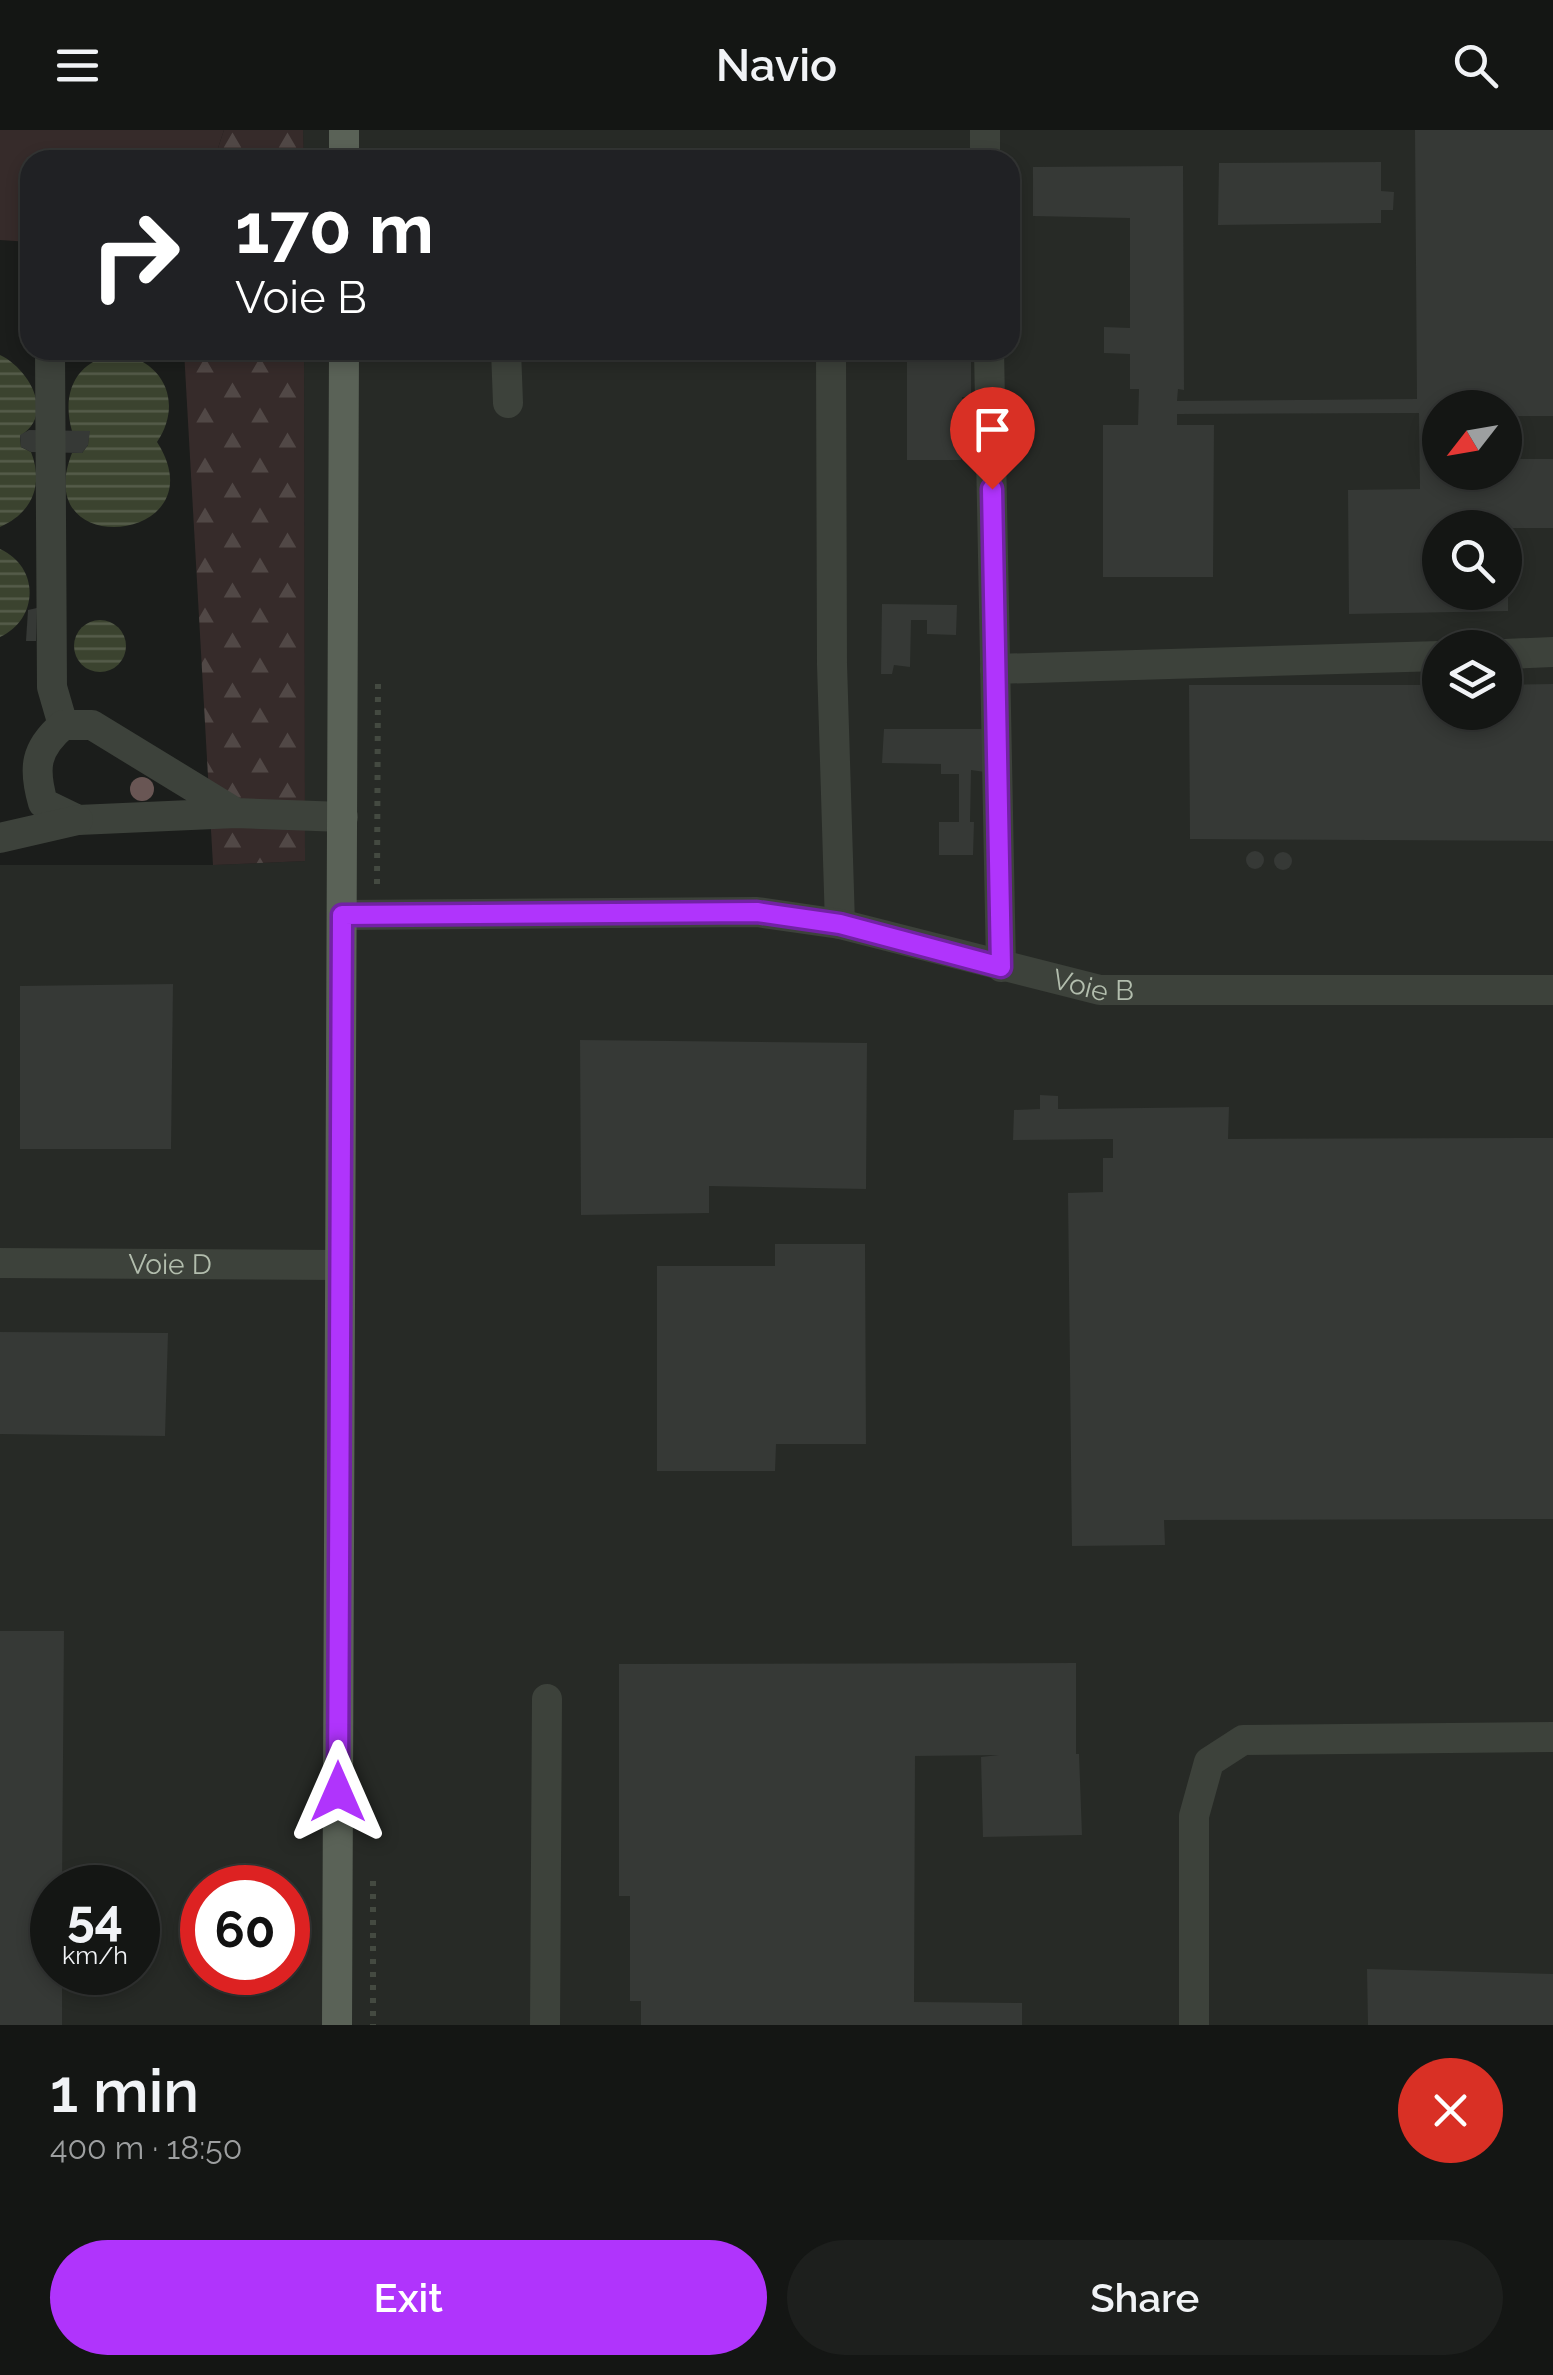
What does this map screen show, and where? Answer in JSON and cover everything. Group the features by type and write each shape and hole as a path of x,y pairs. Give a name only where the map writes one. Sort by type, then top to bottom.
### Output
{"main road":[{"path":"336,2025 344,360"}],"lane":[{"path":"50,360 52,687 63,725"},
{"path":"506,360 508,403"},
{"path":"831,360 832,664 840,924"},
{"path":"989,360 1001,967"},
{"path":"1522,653 1553,652"},
{"path":"995,669 1422,657"},
{"path":"78,820 44,802 36,778 44,741 63,725 92,725 236,813"},
{"path":"0,838 78,820 236,813 343,817"},
{"name":"Voie B","path":"342,915 757,912 840,924 1100,990 1553,990"},
{"name":"Voie D","path":"0,1263 340,1265"},
{"path":"545,2025 547,1700"},
{"path":"1194,2025 1194,1816 1208,1762 1242,1740 1553,1736"}],"shaded area":[{"path":"303,130 1553,130 1553,2025 0,2025 0,865 305,861 304,360 1020,360 1020,150 304,150"},
{"path":"0,355 20,370 37,404 31,427 20,436 21,447 31,452 35,464 32,497 20,514 0,527"},
{"path":"139,360 158,375 169,399 165,428 157,442 170,476 165,502 147,519 122,527 96,525 76,512 66,488 72,453 82,453 88,445 89,432 72,431 71,391 82,370 92,363"},
{"path":"0,549 22,568 30,593 22,618 0,637"},
{"path":"100,620 118,628 126,646 118,664 100,672 82,664 74,646 82,628"}],"green space":[{"path":"0,130 224,130 217,150 20,150 20,241 0,240"},
{"path":"224,130 303,130 304,150 217,150"},
{"path":"185,360 304,360 305,861 213,865"}],"building":[{"path":"1415,130 1553,130 1553,416 1522,416 1522,390 1422,390 1422,490 1522,490 1522,459 1553,459 1553,528 1522,528 1522,510 1422,510 1422,610 1508,611 1349,614 1348,490 1420,489 1419,413 1177,414 1177,425 1214,425 1213,577 1103,577 1103,425 1138,425 1139,389 1130,389 1130,354 1104,353 1104,327 1130,328 1130,218 1033,216 1033,167 1183,166 1184,390 1178,389 1177,401 1417,399"},
{"path":"1381,162 1381,191 1394,192 1393,210 1381,210 1381,223 1218,225 1219,163"},
{"path":"907,360 971,360 971,397 962,397 961,460 907,460"},
{"path":"29,430 90,431 82,453 31,452 21,447 20,435"},
{"path":"882,604 957,605 956,635 927,634 927,620 911,620 910,667 894,665 892,674 881,674"},
{"path":"37,608 36,641 26,641 28,610"},
{"path":"1553,684 1553,841 1190,839 1189,685 1422,685 1422,730 1522,730 1522,685"},
{"path":"884,729 986,729 985,772 971,770 973,855 939,855 939,822 959,822 959,774 941,774 941,764 882,763"},
{"path":"1255,851 1264,860 1255,869 1246,860"},
{"path":"1283,852 1292,861 1283,870 1274,861"},
{"path":"173,984 171,1149 20,1149 20,986"},
{"path":"580,1040 867,1043 866,1189 709,1186 709,1213 581,1215"},
{"path":"1040,1095 1058,1096 1058,1109 1229,1107 1228,1139 1553,1138 1553,1519 1164,1520 1165,1545 1072,1546 1068,1193 1103,1192 1103,1158 1113,1158 1113,1139 1013,1140 1014,1110 1040,1109"},
{"path":"775,1244 865,1244 866,1444 776,1444 775,1471 657,1471 657,1266 775,1266"},
{"path":"0,1332 168,1333 165,1436 0,1434"},
{"path":"0,1631 64,1631 62,1865 30,1865 30,1995 62,1995 62,2025 0,2025"},
{"path":"1076,1663 1076,1754 1082,1835 983,1837 981,1757 999,1755 915,1756 914,2002 1022,2003 1022,2025 641,2025 641,2001 630,2001 630,1896 619,1896 619,1664"},
{"path":"1367,1969 1553,1974 1553,2025 1368,2025"}],"route":[{"path":"338,1792 342,915 757,912 840,924 1001,967 992,489"}]}
